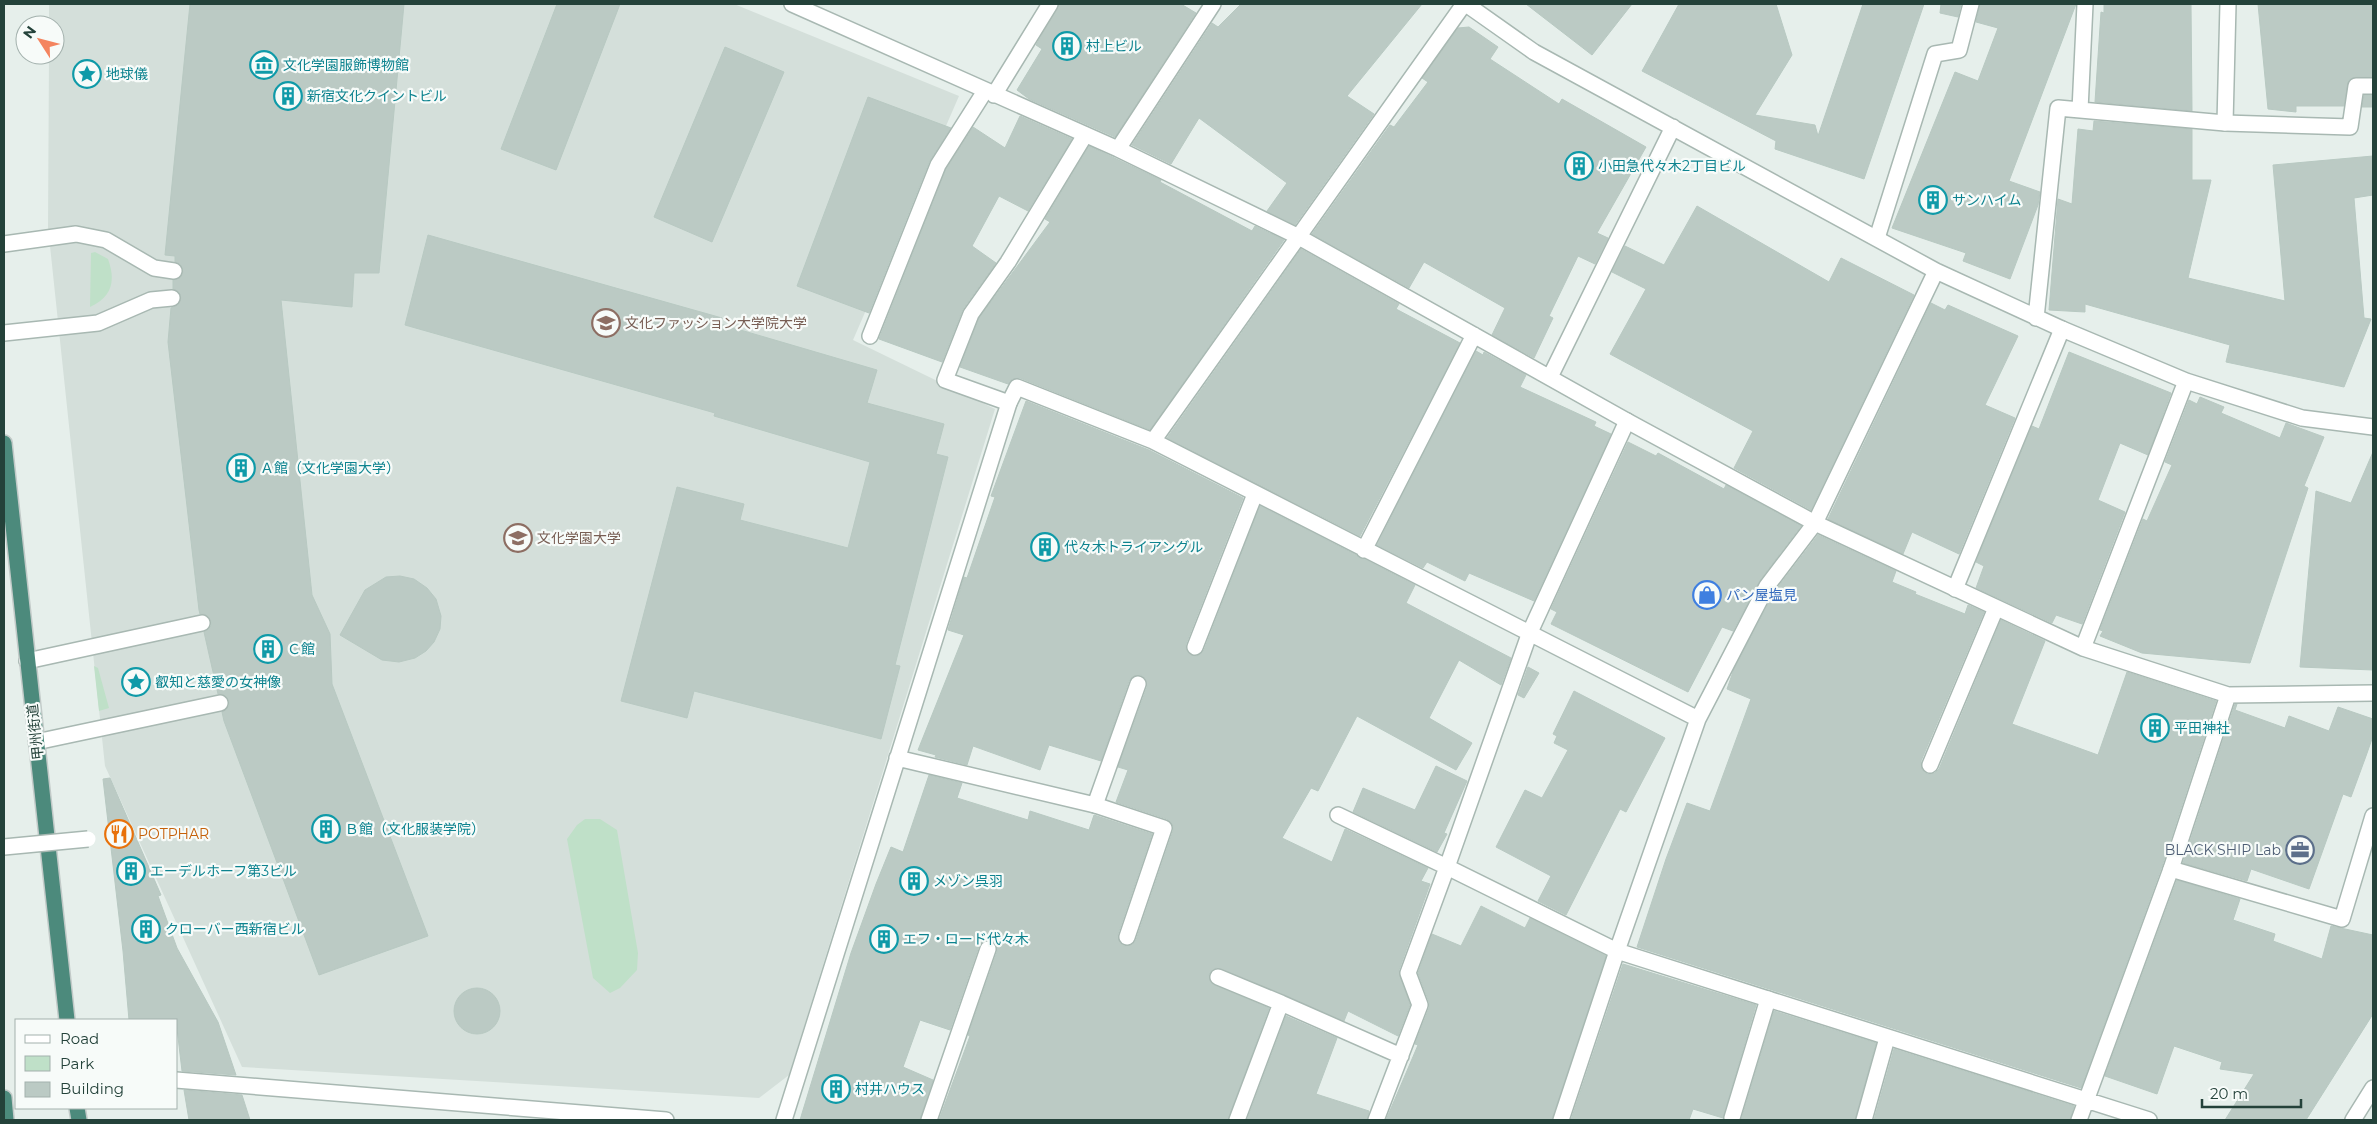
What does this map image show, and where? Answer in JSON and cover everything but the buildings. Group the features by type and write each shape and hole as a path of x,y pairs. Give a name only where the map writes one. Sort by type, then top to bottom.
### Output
{"highway":[{"name":"甲州街道","path":"4,443 67,1019"},
{"path":"4,1098 6,1120"}],"street":[{"path":"792,4 1118,149 1297,236 1815,523 2083,648 2228,695 2373,693"},
{"path":"870,336 938,165 1050,4"},
{"path":"1118,149 1213,4"},
{"path":"1153,441 1297,236 1465,4 1534,52 1936,271 2036,318 2186,381 2302,418 2373,427"},
{"path":"1877,238 1935,54 1959,50 1971,4"},
{"path":"2080,110 2085,4"},
{"path":"2224,123 2228,4"},
{"path":"2036,318 2058,108 2224,123 2350,128 2356,86 2373,86"},
{"path":"1550,377 1673,127"},
{"path":"1009,402 946,380 971,314 1008,262 1085,135"},
{"path":"4,244 76,234 106,240 154,268 174,271"},
{"path":"1561,1120 1617,951 1698,719 1767,586 1815,523 1936,271"},
{"path":"4,334 98,323 152,300 172,298"},
{"path":"1955,589 2062,329"},
{"path":"1364,550 1474,335"},
{"path":"2083,648 2186,381"},
{"path":"784,1120 1009,402 1017,387 1153,441 1698,719"},
{"path":"1376,1120 1420,1005 1408,973 1530,632 1628,421"},
{"path":"1196,647 1255,494"},
{"path":"1930,765 1996,608"},
{"path":"27,661 202,623"},
{"path":"1095,804 1138,684"},
{"path":"2079,1120 2171,869 2228,695"},
{"path":"36,742 220,703"},
{"path":"897,758 1095,804 1164,828 1128,937"},
{"path":"1338,815 1617,951 2087,1102 2149,1120"},
{"path":"2171,869 2342,919 2373,816"},
{"path":"4,847 88,839"},
{"path":"929,1120 988,949"},
{"path":"1218,978 1281,1003 1401,1056"},
{"path":"1732,1118 1768,999"},
{"path":"1237,1120 1281,1003"},
{"path":"1864,1120 1888,1038"},
{"path":"178,1080 666,1120"},
{"path":"2354,1120 2373,1088"}],"shaded area":[{"name":"文化学園大学","path":"49,4 734,4 959,96 853,340 995,409 789,1075 759,1098 242,1067 105,766 48,227 49,65 65,65 65,15 49,15"}],"green space":[{"path":"95,252 108,259 112,281 110,288 103,298 90,307 91,253"},
{"path":"94,666 98,668 109,708 99,711"},
{"path":"585,819 600,819 617,830 638,953 637,970 620,988 610,993 593,978 567,839 577,825"}],"place":[{"name":"村上ビル","path":"1067,46"},
{"name":"文化学園服飾博物館","path":"264,65"},
{"name":"地球儀","path":"87,74"},
{"name":"新宿文化クイントビル","path":"288,96"},
{"name":"小田急代々木2丁目ビル","path":"1579,166"},
{"name":"サンハイム","path":"1933,200"},
{"name":"文化ファッション大学院大学","path":"606,323"},
{"name":"Ａ館（文化学園大学）","path":"241,468"},
{"name":"文化学園大学","path":"518,538"},
{"name":"代々木トライアングル","path":"1045,547"},
{"name":"パン屋塩見","path":"1707,595"},
{"name":"Ｃ館","path":"268,649"},
{"name":"叡知と慈愛の女神像","path":"136,682"},
{"name":"平田神社","path":"2155,728"},
{"name":"Ｂ館（文化服装学院）","path":"326,829"},
{"name":"POTPHAR","path":"119,834"},
{"name":"BLACK SHIP Lab","path":"2300,850"},
{"name":"エーデルホーフ第3ビル","path":"131,871"},
{"name":"メゾン呉羽","path":"914,881"},
{"name":"クローバー西新宿ビル","path":"146,929"},
{"name":"エフ・ロード代々木","path":"884,939"},
{"name":"村井ハウス","path":"836,1089"}]}
